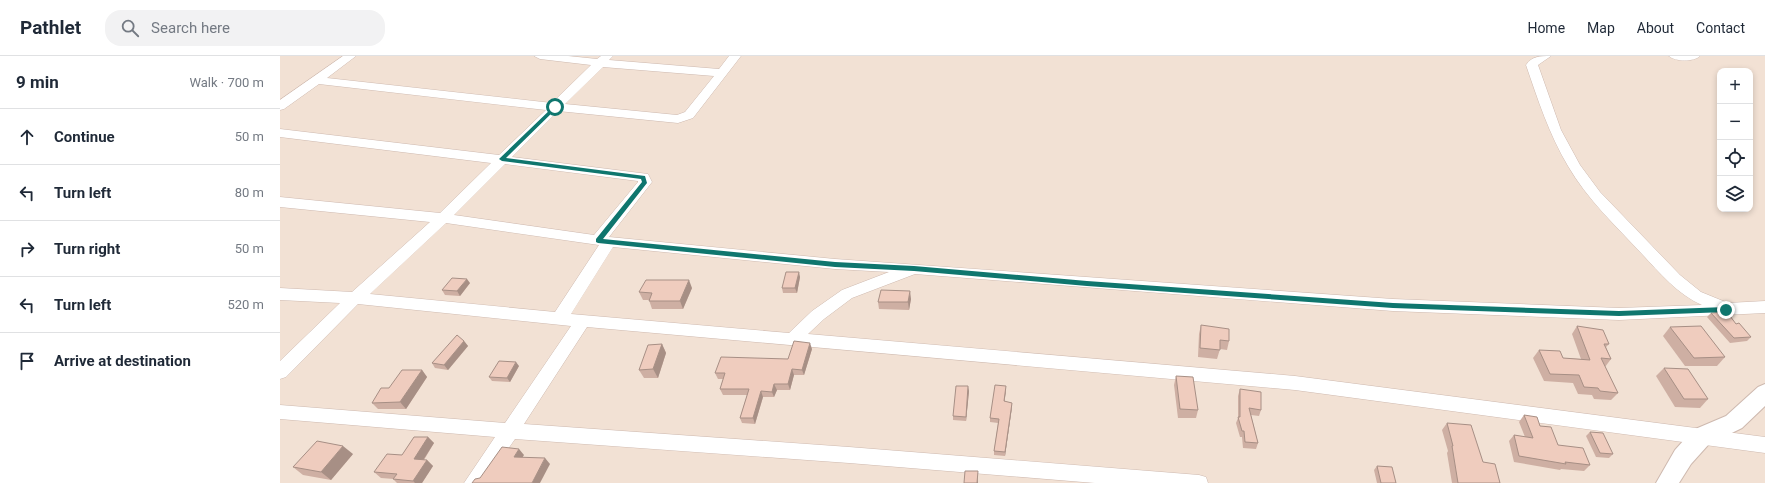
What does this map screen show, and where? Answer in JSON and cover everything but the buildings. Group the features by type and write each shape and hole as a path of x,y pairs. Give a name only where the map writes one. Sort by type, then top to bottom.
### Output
{"street":[{"path":"280,106 350,56"},
{"path":"540,56 603,60 723,73"},
{"path":"316,80 555,107 678,119 689,115 735,56"},
{"path":"1545,56 1534,61 1532,65 1555,130 1574,166 1596,195 1675,279 1696,296 1726,310"},
{"path":"1675,56 1694,56"},
{"path":"280,372 355,298 443,218 603,60"},
{"path":"280,133 643,177 645,182 604,241 559,319"},
{"path":"280,202 443,218 604,241 835,264 1393,305 1619,314 1765,307"},
{"path":"794,338 818,315 847,294 914,269"},
{"path":"280,294 355,298 559,319 794,338 1294,383 1765,446"},
{"path":"473,483 510,431 583,321"},
{"path":"1667,483 1682,457 1701,437 1734,422 1765,393"},
{"path":"280,412 510,431 848,455 1199,483"}],"shaded area":[{"path":"280,56 1765,56 1765,483 280,483"}],"route":[{"path":"555,107 502,159 643,177 645,182 598,240 630,245 835,264 1393,305 1619,314 1726,310"}]}
